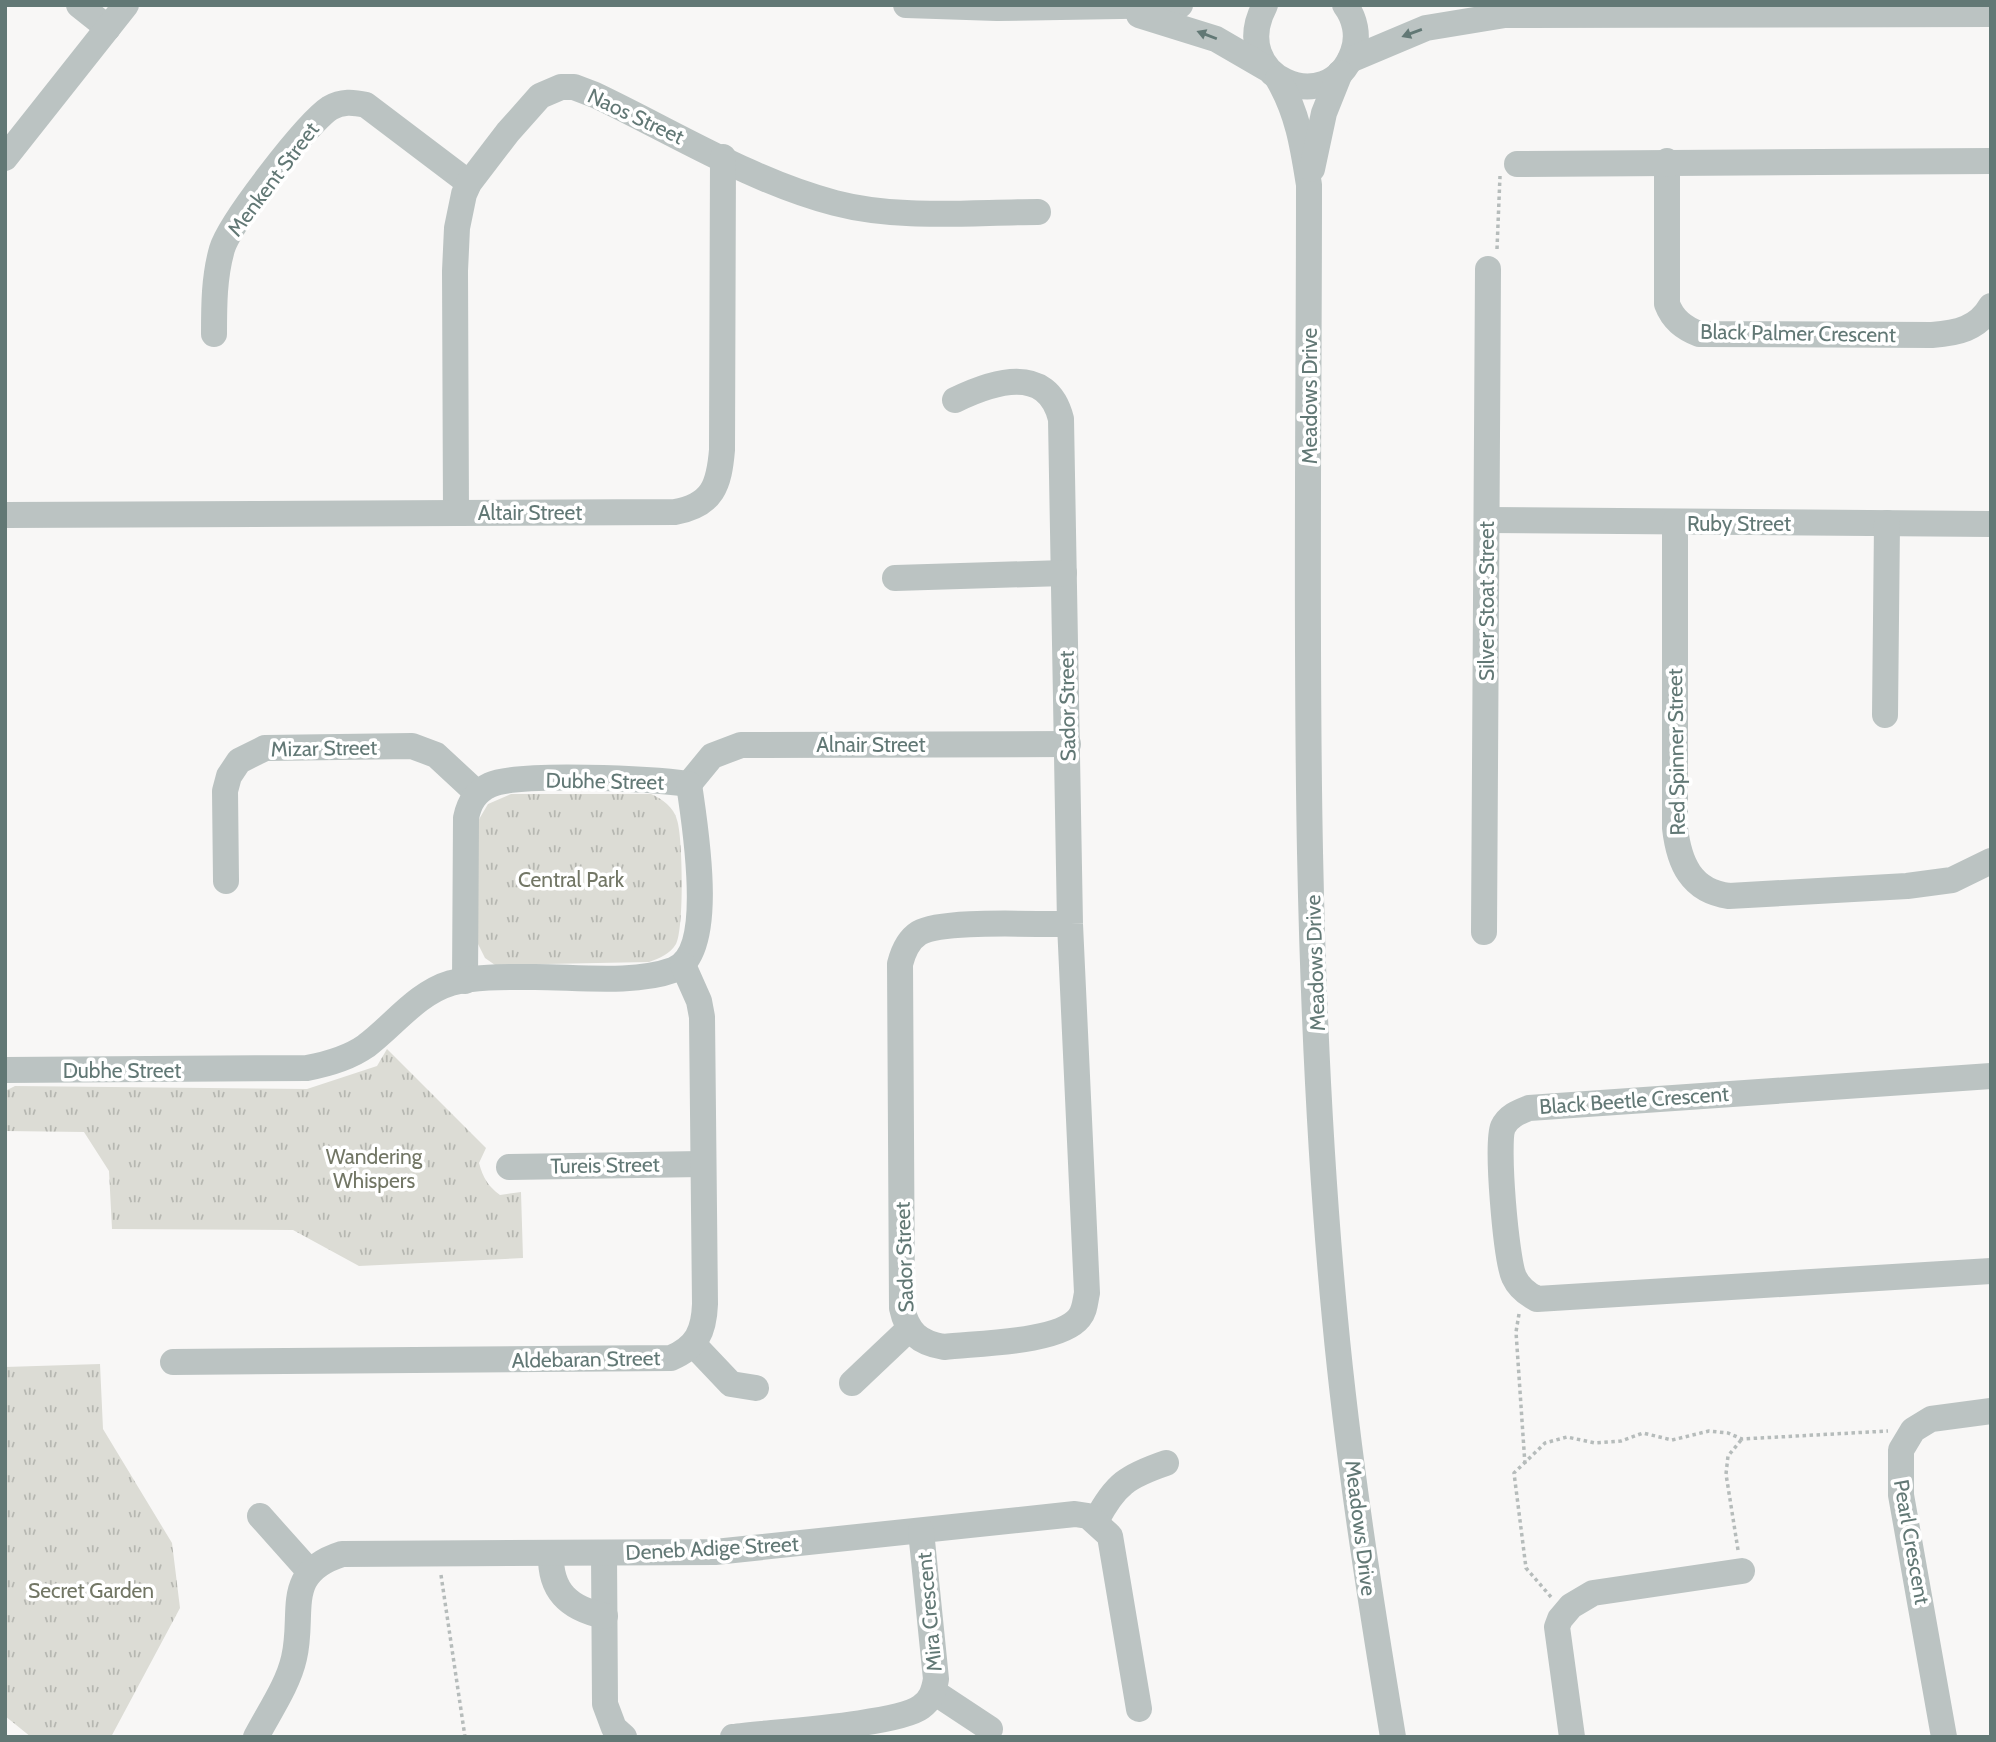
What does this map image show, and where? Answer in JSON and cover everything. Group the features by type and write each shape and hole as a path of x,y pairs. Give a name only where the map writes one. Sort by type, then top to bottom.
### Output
{"street":[{"path":"79,5 108,28"},
{"path":"5,158 126,5"},
{"path":"906,5 1114,8 1180,5"},
{"name":"Meadows Drive","path":"1265,5 1257,20 1255,37 1258,53 1292,102 1309,185 1311,851 1320,1092 1335,1319 1371,1608 1393,1737"},
{"name":"Meadows Drive","path":"1309,185 1324,113 1356,44 1355,27 1345,5"},
{"path":"1114,8 1216,38 1294,85 1311,86 1326,82 1345,67 1426,29 1478,18 1718,10 1991,14"},
{"name":"Naos Street","path":"456,512 457,228 469,183 525,110 550,89 574,87 595,95 803,193 858,207 913,213 1038,212"},
{"name":"Menkent Street","path":"214,334 216,282 228,233 284,160 331,108 354,102 366,105 469,183"},
{"name":"Altair Street","path":"5,515 675,512 700,505 709,496 721,467 723,157"},
{"name":"Black Palmer Crescent","path":"1667,161 1667,304 1678,323 1687,329 1699,334 1932,335 1960,332 1973,326 1991,306"},
{"path":"1517,164 1991,161"},
{"name":"Silver Stoat Street","path":"1484,932 1488,270"},
{"name":"Sador Street","path":"955,400 985,385 1013,382 1042,388 1058,405 1061,419 1070,924 1087,1293 1084,1311 1069,1327 1055,1333 944,1346 928,1344 909,1329 902,1308 900,964 903,953 917,934 941,927 1070,924"},
{"name":"Ruby Street","path":"1487,520 1991,524"},
{"name":"Red Spinner Street","path":"1675,522 1675,828 1681,864 1702,888 1729,896 1906,886 1952,880 1991,862"},
{"path":"1885,715 1887,523"},
{"path":"895,578 1064,573"},
{"name":"Alnair Street","path":"689,784 712,757 741,745 1068,744"},
{"name":"Mizar Street","path":"226,881 225,791 229,776 239,761 265,748 412,746 436,755 477,793"},
{"name":"Dubhe Street","path":"5,1070 307,1068 344,1058 365,1046 426,995 465,981 638,976 673,970 682,965 692,948 699,913 698,857 689,784 618,779 501,781 477,793"},
{"path":"465,981 466,818 469,805 477,793"},
{"path":"682,965 699,1001 702,1017 705,1321 694,1345 731,1384 756,1388"},
{"name":"Black Beetle Crescent","path":"1526,1293 1513,1276 1509,1258 1501,1156 1503,1127 1519,1112 1555,1104 1991,1076"},
{"name":"Tureis Street","path":"509,1167 702,1164"},
{"path":"1526,1293 1537,1298 1991,1271"},
{"path":"852,1383 909,1329"},
{"name":"Aldebaran Street","path":"173,1362 671,1358 694,1345"},
{"path":"1913,1430 1931,1419 1991,1411"},
{"name":"Pearl Crescent","path":"1913,1430 1901,1450 1901,1495 1937,1736"},
{"path":"1139,1709 1115,1549 1110,1536 1096,1521 1107,1499 1120,1483 1136,1473 1166,1463"},
{"name":"Deneb Adige Street","path":"310,1572 330,1558 342,1554 724,1552 1074,1514 1088,1516 1096,1521"},
{"path":"256,1737 290,1670 296,1646 298,1595 310,1572 260,1516"},
{"name":"Mira Crescent","path":"733,1737 889,1719 921,1708 934,1692 936,1679 932,1615 921,1531"},
{"path":"604,1554 606,1704 614,1728 624,1737"},
{"path":"551,1555 556,1588 565,1601 578,1609 605,1616"},
{"path":"1572,1737 1557,1641 1560,1619 1571,1606 1593,1592 1742,1571"},
{"path":"934,1692 990,1729"}],"path":[{"path":"1488,270 1496,254 1497,188 1501,172 1517,164"},
{"path":"1525,1465 1516,1332 1526,1293"},
{"path":"1560,1619 1547,1590 1526,1568 1514,1473 1545,1443 1567,1437 1595,1443 1621,1441 1643,1433 1672,1440 1709,1431 1728,1433 1742,1440 1913,1430"},
{"path":"1742,1440 1728,1456 1726,1474 1742,1571"},
{"path":"438,1555 465,1737"}],"green space":[{"name":"Central Park","path":"511,794 651,794 667,804 677,820 681,863 679,935 671,950 649,962 495,965 485,958 476,940 478,821 488,804"},
{"name":"Wandering Whispers","path":"387,1049 486,1148 479,1163 492,1188 500,1195 521,1192 523,1258 359,1266 293,1230 112,1229 109,1171 84,1132 5,1131 5,1091 15,1086 307,1089 377,1066"},
{"name":"Secret Garden","path":"100,1364 103,1429 172,1543 180,1608 111,1737 31,1737 5,1716 5,1367"}]}
